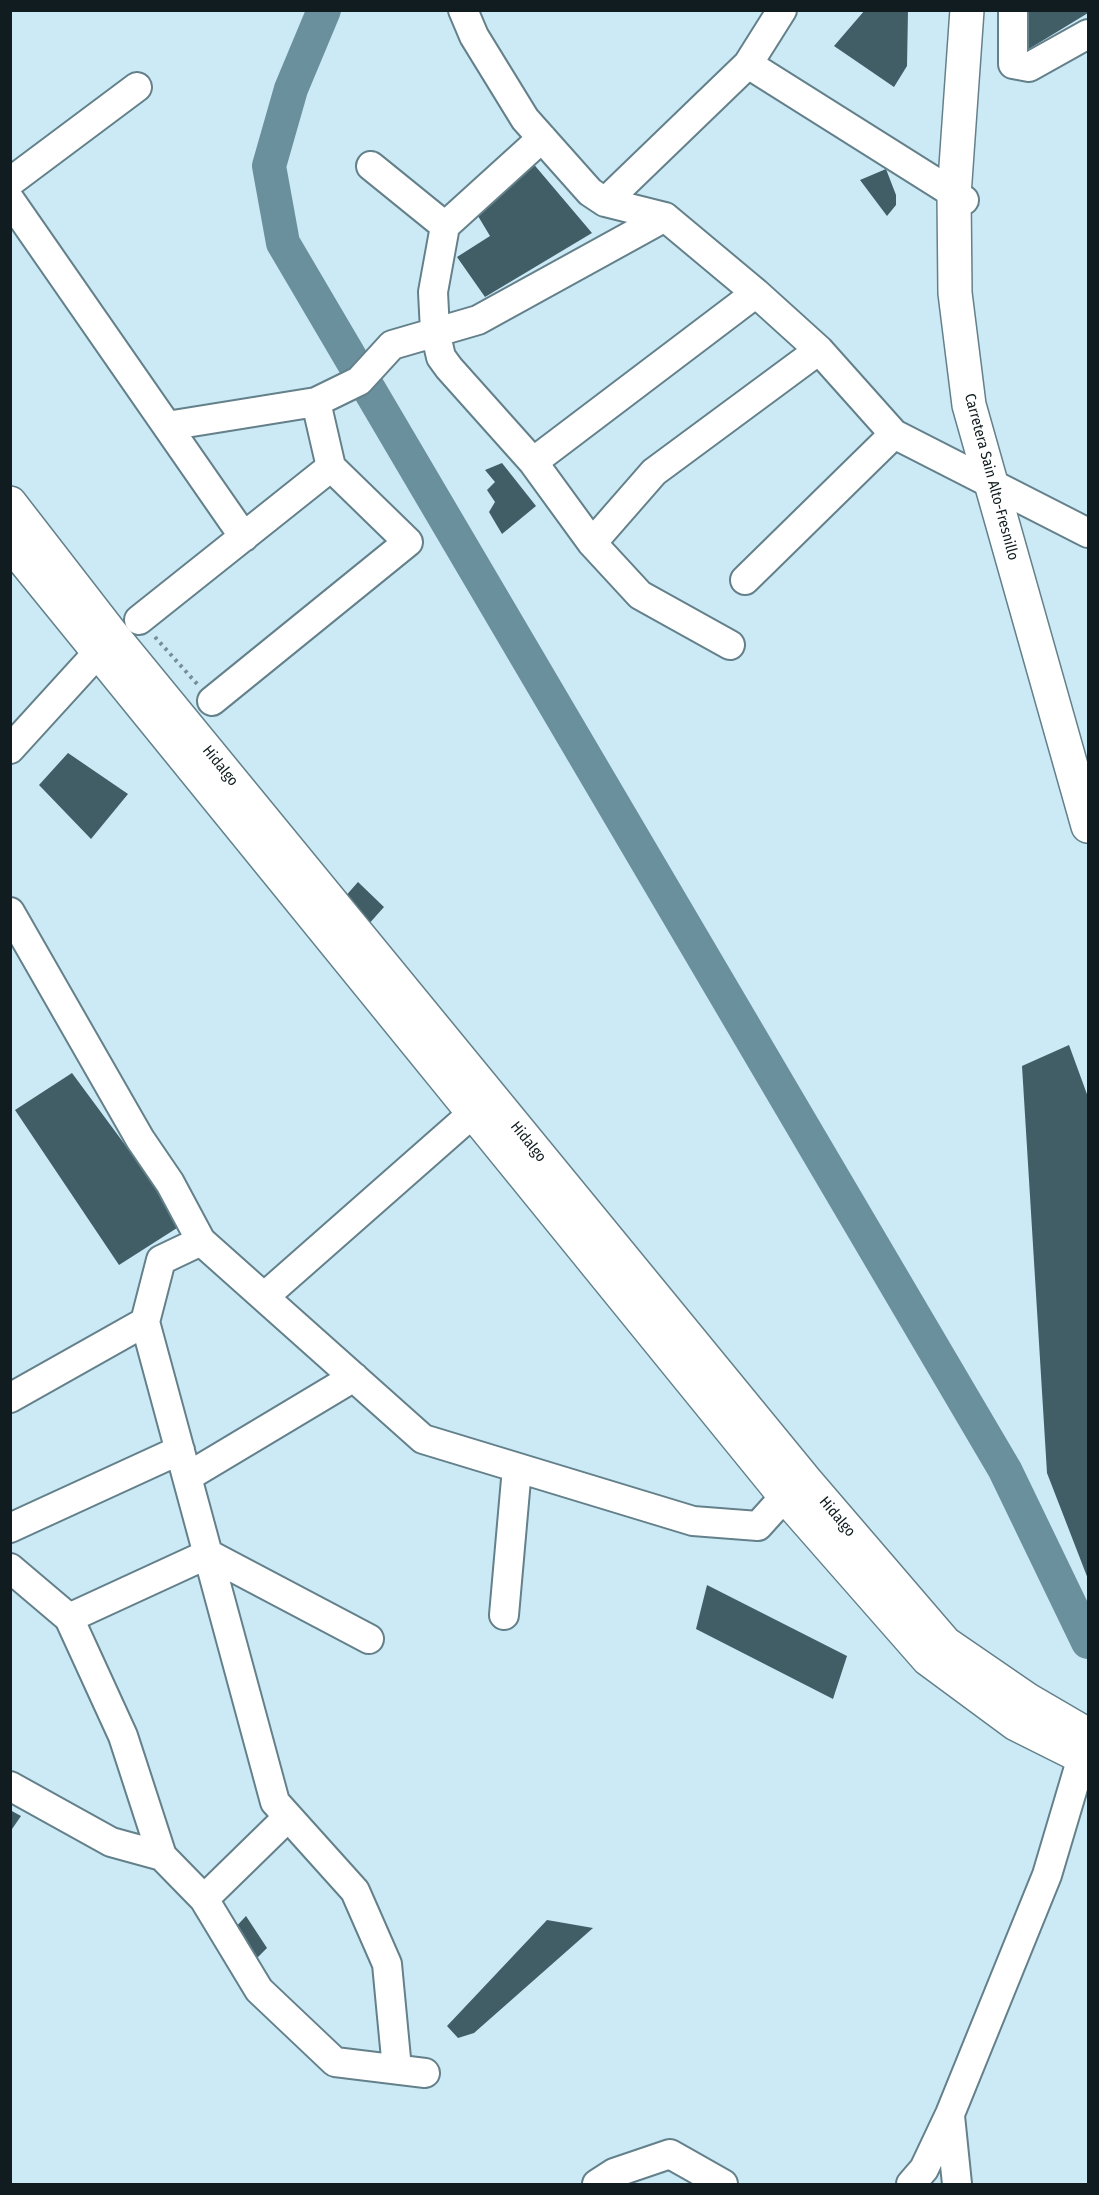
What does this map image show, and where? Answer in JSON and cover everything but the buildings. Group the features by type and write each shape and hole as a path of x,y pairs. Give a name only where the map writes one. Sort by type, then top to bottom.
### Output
{"main road":[{"path":"967,10 959,198 965,293 979,405 997,487 1089,796"},
{"path":"959,198 980,10"},
{"name":"Carretera Sain Alto-Fresnillo","path":"997,487 1089,826"},
{"name":"Hidalgo","path":"10,503 481,1105 795,1488 945,1643 1028,1700 1087,1747"},
{"name":"Hidalgo","path":"10,543 116,636"}],"street":[{"path":"464,10 474,36 513,100 542,138 590,192 605,202 664,217 756,292 819,351 894,434 1089,533"},
{"path":"605,202 748,64 782,10"},
{"path":"1013,10 1013,64 1029,67 1089,34"},
{"path":"748,64 959,198"},
{"path":"10,182 137,87"},
{"path":"542,138 445,226 433,292 435,331 441,357 533,462 592,543 640,596 730,645"},
{"path":"371,166 445,226"},
{"path":"10,200 244,537"},
{"path":"167,426 316,402 359,381 392,345 478,320 664,217"},
{"path":"533,462 756,292"},
{"path":"592,543 654,471 819,351"},
{"path":"212,701 408,542 331,467 316,402"},
{"path":"745,580 894,434"},
{"path":"10,749 116,636 331,467"},
{"path":"10,912 140,1139 170,1183 201,1241 423,1439 693,1521 758,1526 795,1488"},
{"path":"264,1297 481,1105"},
{"path":"201,1241 161,1260 145,1322 275,1802 355,1891 387,1964 397,2069"},
{"path":"10,1398 145,1322"},
{"path":"187,1477 354,1377"},
{"path":"10,1528 180,1449"},
{"path":"504,1615 517,1468"},
{"path":"69,1618 208,1554"},
{"path":"208,1554 369,1639"},
{"path":"10,1568 69,1618 123,1736 162,1856 204,1899 259,1990 335,2062 425,2073"},
{"path":"911,2184 924,2169 950,2114 1047,1875 1087,1747"},
{"path":"10,1786 111,1842 162,1856"},
{"path":"204,1899 288,1817"},
{"path":"950,2114 957,2184"},
{"path":"597,2184 614,2173 632,2177 670,2154"},
{"path":"670,2154 686,2184"},
{"path":"670,2154 723,2184"}],"path":[{"path":"116,636 212,701"}],"waterway":[{"path":"324,10 291,89 269,166 283,243 1005,1470 1088,1642"}]}
